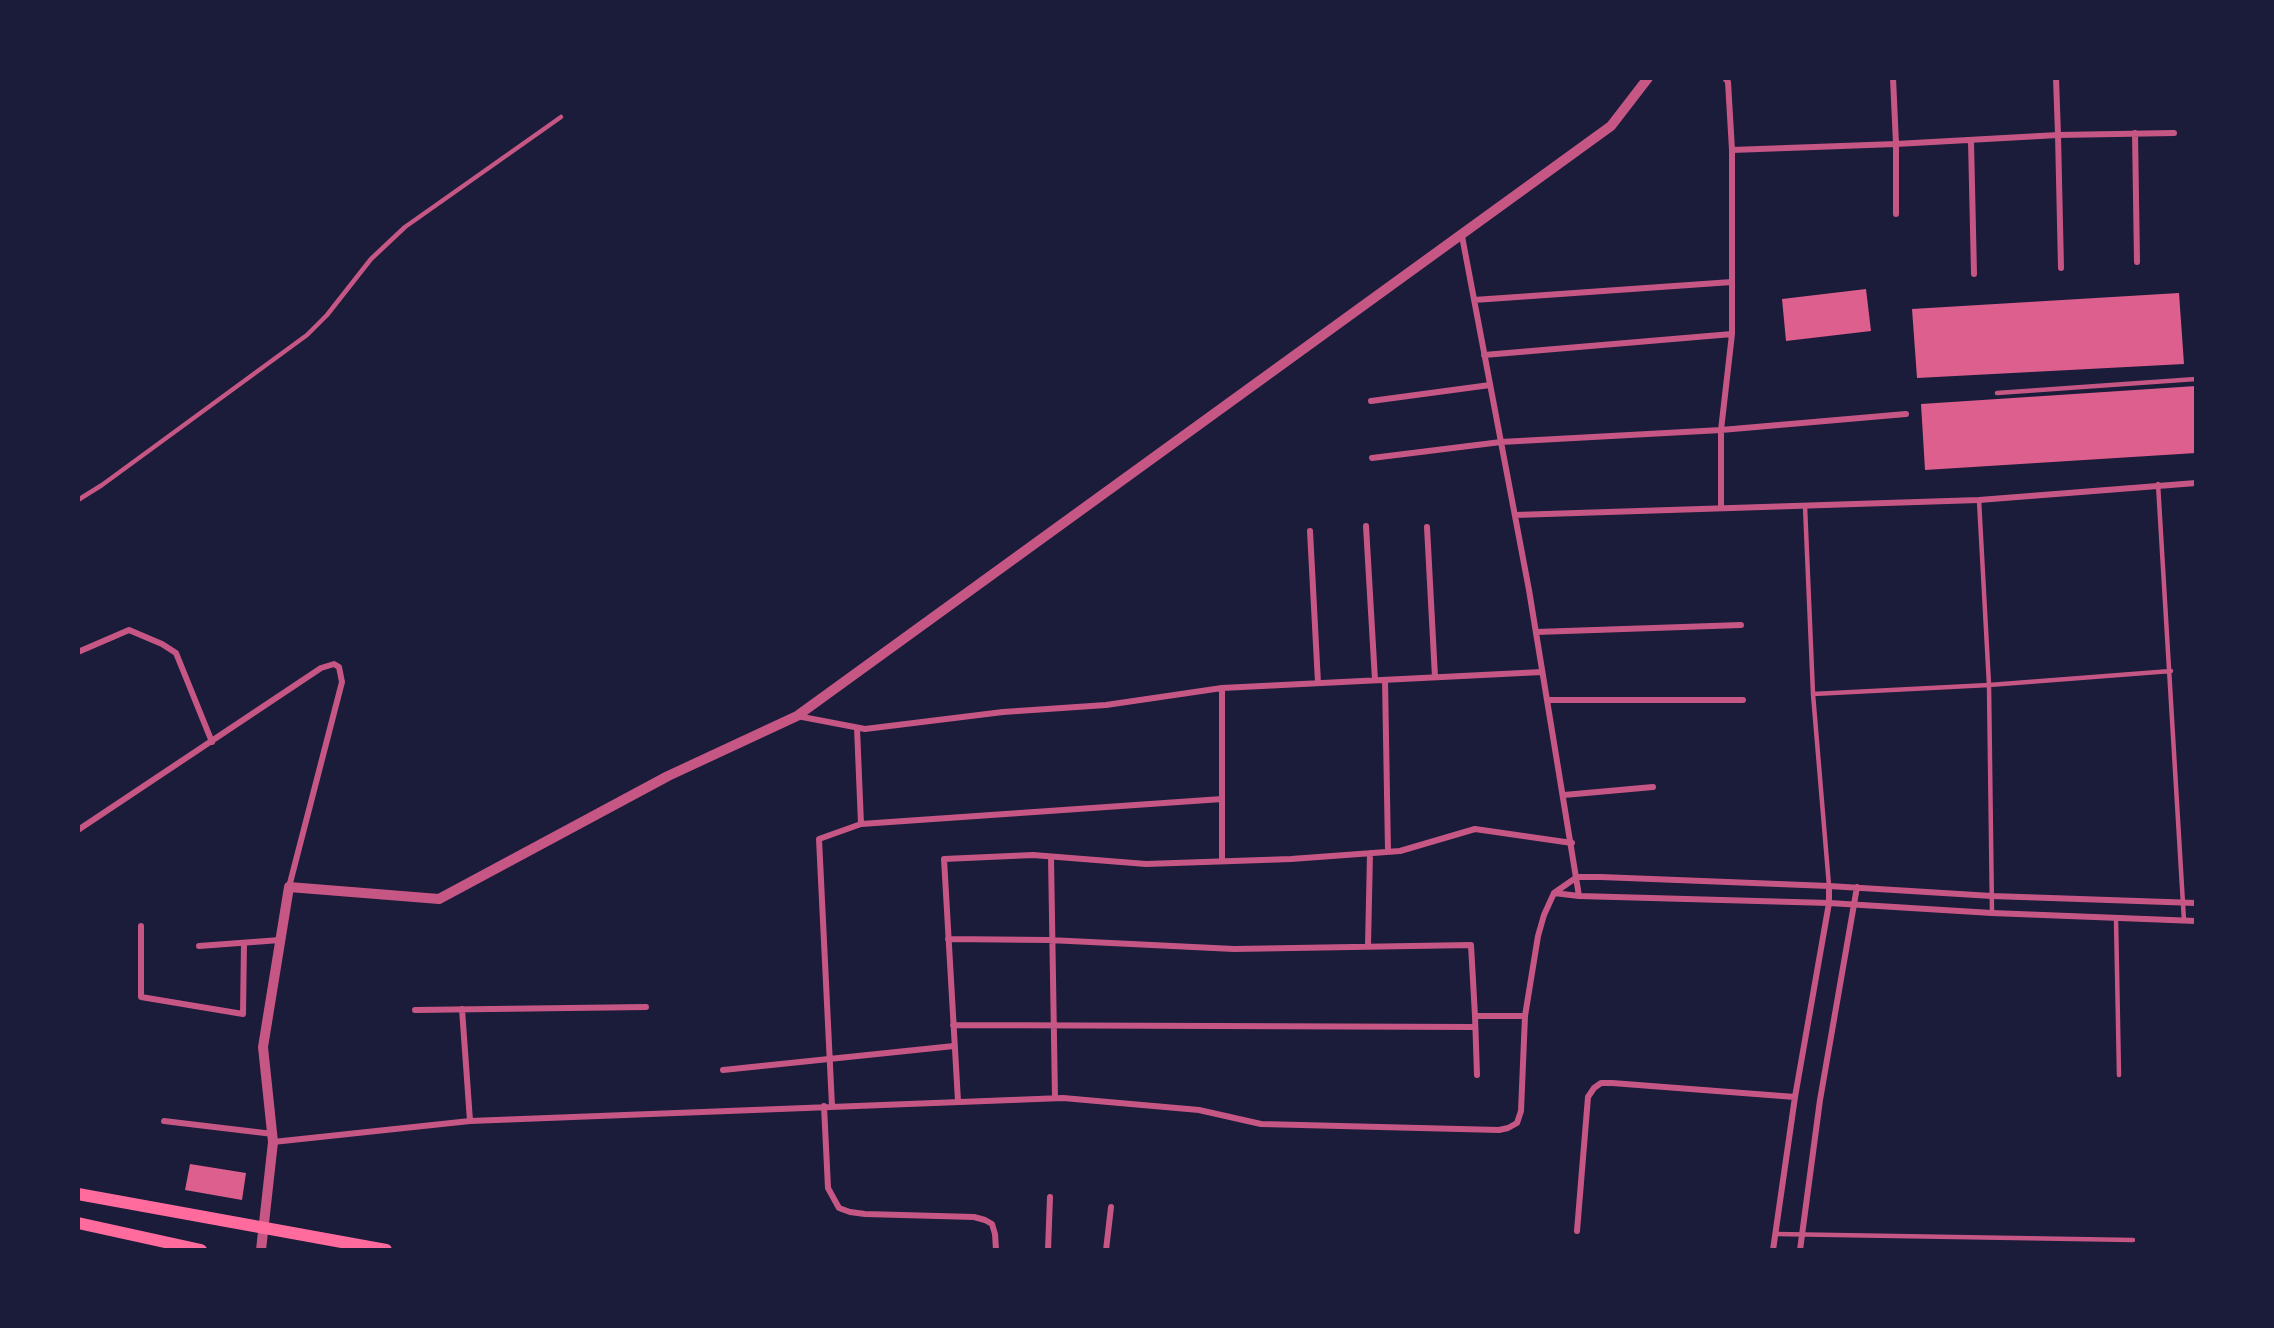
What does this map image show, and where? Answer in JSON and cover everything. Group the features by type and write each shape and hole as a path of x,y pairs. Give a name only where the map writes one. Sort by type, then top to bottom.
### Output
{"main road":[{"path":"78,1194 386,1250"},
{"path":"78,1223 201,1250"}],"street":[{"path":"289,887 439,899 668,776 797,716 1611,126 1648,78"},
{"path":"1721,508 1721,430 1732,334 1732,150 1728,82 1725,78"},
{"path":"1893,78 1896,214"},
{"path":"2056,78 2061,268"},
{"path":"2135,133 2137,261"},
{"path":"1732,150 1971,141 2058,135 2174,134"},
{"path":"1971,141 1974,274"},
{"path":"1462,236 1536,632 1580,896"},
{"path":"1474,300 1732,282"},
{"path":"1484,355 1732,334"},
{"path":"1371,401 1490,385"},
{"path":"1372,458 1501,442 1721,430 1906,414"},
{"path":"1515,515 1979,500 2158,484 2196,483"},
{"path":"1366,526 1375,680"},
{"path":"1427,526 1435,677"},
{"path":"1310,531 1318,683"},
{"path":"1536,632 1741,625"},
{"path":"78,652 129,630 162,644 176,653 212,741"},
{"path":"78,830 321,668 334,664 339,667 342,682 289,887 263,1047 273,1138 261,1250"},
{"path":"797,716 865,729 1003,712 1106,705 1222,688 1542,672"},
{"path":"1385,680 1388,851"},
{"path":"1222,688 1222,861"},
{"path":"1547,700 1743,700"},
{"path":"857,728 861,824"},
{"path":"1564,795 1653,786"},
{"path":"832,1106 819,838 861,824 1222,799"},
{"path":"958,1101 944,859 1033,855 1146,864 1291,859 1400,850 1475,829 1572,843"},
{"path":"1368,946 1370,853"},
{"path":"1051,857 1055,1098"},
{"path":"164,1121 273,1138 470,1121 1055,1098 1199,1110 1261,1124 1499,1130 1517,1123 1521,1111 1525,1016 1538,936 1544,915 1554,893 1577,877 2196,903"},
{"path":"1773,1250 1795,1096 1829,903 1828,886"},
{"path":"1800,1250 1820,1100 1857,887"},
{"path":"1554,893 1580,896 1829,903 1992,913 2196,921"},
{"path":"141,926 141,997 243,1014 244,942"},
{"path":"948,939 1054,940 1234,949 1471,945 1477,1075"},
{"path":"199,946 280,940"},
{"path":"415,1010 646,1007"},
{"path":"462,1009 470,1121"},
{"path":"1474,1016 1525,1016"},
{"path":"953,1025 1475,1028"},
{"path":"723,1070 954,1046"},
{"path":"1577,1231 1588,1097 1601,1083 1795,1096"},
{"path":"824,1106 828,1188 839,1208 865,1214 974,1217 992,1224 996,1250"},
{"path":"1048,1250 1050,1197"},
{"path":"1106,1250 1111,1207"}],"lane":[{"path":"78,500 102,485 306,335 327,315 371,259 405,227 561,117"},
{"path":"1997,393 2196,379"},
{"path":"2158,484 2171,671 2184,921"},
{"path":"1979,500 1989,685 1992,913"},
{"path":"1805,506 1813,694 1828,886"},
{"path":"1813,694 1989,685 2171,671"},
{"path":"2116,918 2119,1075"},
{"path":"1776,1234 2133,1240"}],"building":[{"path":"1866,289 1871,331 1786,341 1782,299"},
{"path":"2179,293 2184,364 1917,378 1912,309"},
{"path":"2196,386 2196,453 1925,470 1921,404"},
{"path":"190,1164 246,1173 242,1200 185,1190"}]}
